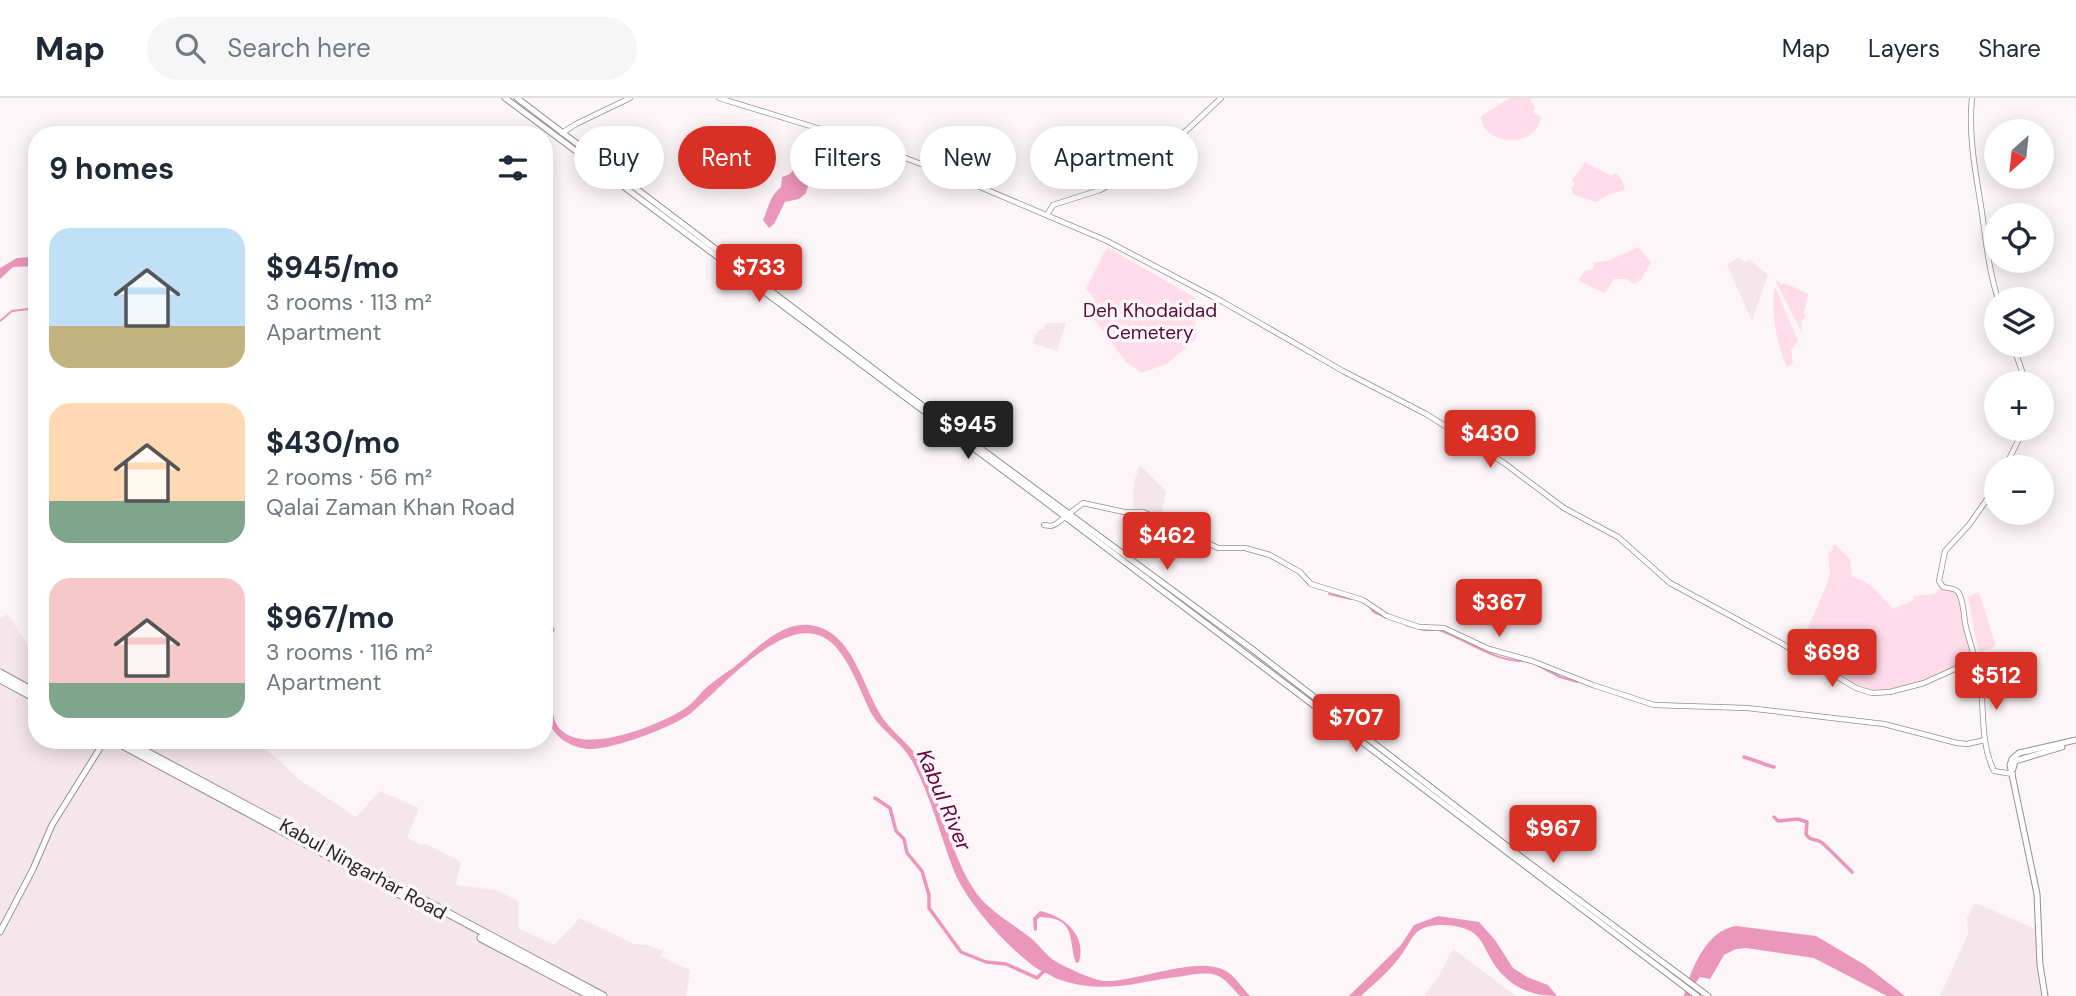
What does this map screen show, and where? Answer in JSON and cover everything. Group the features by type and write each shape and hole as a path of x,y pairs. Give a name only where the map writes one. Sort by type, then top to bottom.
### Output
{"highway":[{"path":"0,673 28,688"},
{"path":"0,679 28,694"},
{"name":"Kabul Ningarhar Road","path":"131,749 203,784 603,996"},
{"name":"Kabul Ningarhar Road","path":"140,749 591,996"}],"main road":[{"path":"505,98 542,126"},
{"path":"517,98 1068,516"},
{"path":"553,134 1068,516 1243,642 1686,984 1708,996"},
{"path":"2046,996 2039,891 2012,774 2015,761 2021,758 2076,742"},
{"path":"0,933 52,825 99,749"},
{"path":"1686,984 1697,996"}],"street":[{"path":"557,137 576,124 629,98"},
{"path":"719,98 869,144 1105,240 1426,414 1504,463 1564,508 1618,537 1670,583 1779,642 1856,688 1872,693 1890,692 1924,683 1976,659"},
{"path":"1047,215 1053,205 1100,190 1155,160 1221,98"},
{"path":"1972,98 1969,124 1972,163 1995,287"},
{"path":"1044,525 1051,526 1083,503 1124,512 1143,512 1191,534 1208,545 1227,549 1245,548 1270,555 1300,572 1311,584 1363,600 1387,616 1419,627 1444,628 1489,649 1528,659 1604,689 1654,705 1783,712 1884,724 1956,743 1967,744 1984,740"},
{"path":"1984,504 1945,551 1941,564 1941,586 1955,589 1960,595 1981,688 1984,740 1994,771 2012,774"}],"shaded area":[{"path":"790,174 790,189 807,189 799,199 785,202 774,224 769,228 763,220 772,198 781,187 782,177"},
{"path":"28,257 28,266 13,267 0,279 0,268 17,258"},
{"path":"1739,257 1746,262 1749,259 1768,275 1752,321 1727,265"},
{"path":"1046,323 1066,323 1057,351 1032,343 1038,330 1044,329"},
{"path":"1140,465 1166,491 1162,514 1133,508 1134,482"},
{"path":"8,614 28,646 28,749 266,749 300,780 356,817 380,791 419,808 407,838 420,845 426,844 461,862 456,885 497,890 518,901 518,928 554,945 580,918 634,944 648,945 663,951 660,956 690,970 686,996 0,996 0,619"},
{"path":"798,625 825,629 847,649 885,721 921,762 964,872 982,900 994,911 1032,939 1055,961 1094,979 1117,980 1186,967 1217,967 1235,978 1250,996 1240,996 1223,979 1208,974 1119,986 1089,986 1055,978 1021,956 988,922 968,896 954,871 930,802 912,761 875,719 839,650 823,637 806,633 771,645 752,658 691,713 658,731 601,748 585,749 568,743 554,731 553,711 557,725 567,735 582,739 619,736 657,723 688,707 710,684 777,633"},
{"path":"1975,903 2036,929 2038,974 2043,996 1940,996 1968,934 1967,917"},
{"path":"1040,911 1057,917 1072,928 1080,943 1079,962 1076,963 1069,931 1060,921 1040,917 1037,920 1037,930 1034,931 1033,918"},
{"path":"1438,916 1479,922 1495,940 1513,968 1548,985 1557,996 1535,994 1522,989 1504,976 1476,935 1469,930 1443,925 1429,926 1417,932 1388,971 1361,996 1349,996 1401,945 1414,925"},
{"path":"1736,926 1816,936 1865,965 1905,996 1887,996 1814,958 1746,948 1724,955 1710,979 1700,977 1690,996 1684,996 1690,975 1708,943 1725,929"},
{"path":"1453,949 1515,995 1515,996 1424,996"}],"green space":[{"path":"1510,98 1530,98 1535,109 1533,112 1541,117 1537,128 1529,135 1509,140 1490,133 1483,126 1481,116"},
{"path":"1585,162 1612,176 1615,173 1622,180 1625,190 1596,202 1574,195 1571,188 1575,184 1572,180"},
{"name":"Deh Khodaidad Cemetery","path":"1107,247 1194,297 1196,339 1167,364 1141,373 1125,361 1094,319 1088,316 1094,298 1086,289"},
{"path":"1638,247 1651,262 1641,280 1634,284 1626,279 1614,279 1605,293 1580,282 1584,272 1594,268 1593,263 1610,260"},
{"path":"1775,280 1808,294 1804,313 1806,317 1801,322 1802,333"},
{"path":"1775,287 1798,341 1791,350 1793,363 1787,367 1775,328"},
{"path":"1835,544 1850,559 1852,577 1870,585 1893,609 1914,600 1913,596 1935,594 1941,586 1958,591 1977,659 1920,684 1875,693 1845,682 1795,651 1826,587 1830,574 1828,553 1833,550 1832,546"},
{"path":"1979,592 1996,646 1981,652 1978,649 1968,597"}],"waterway":[{"path":"0,321 12,311 28,309"},
{"path":"1329,594 1351,599"},
{"path":"1369,606 1374,612 1387,618"},
{"path":"1406,625 1434,630"},
{"path":"1439,630 1503,658 1525,661"},
{"path":"1537,665 1577,682"},
{"path":"1744,757 1762,763"},
{"path":"1764,764 1774,767"},
{"path":"875,798 890,808 896,831 904,839 907,853 922,871 929,895 929,908 961,952 986,962 1006,964 1037,978 1045,970"},
{"path":"1774,817 1778,821 1798,819 1807,822 1806,834 1821,842 1852,872"}],"water label":[{"name":"Kabul River","path":"944,800"}]}
